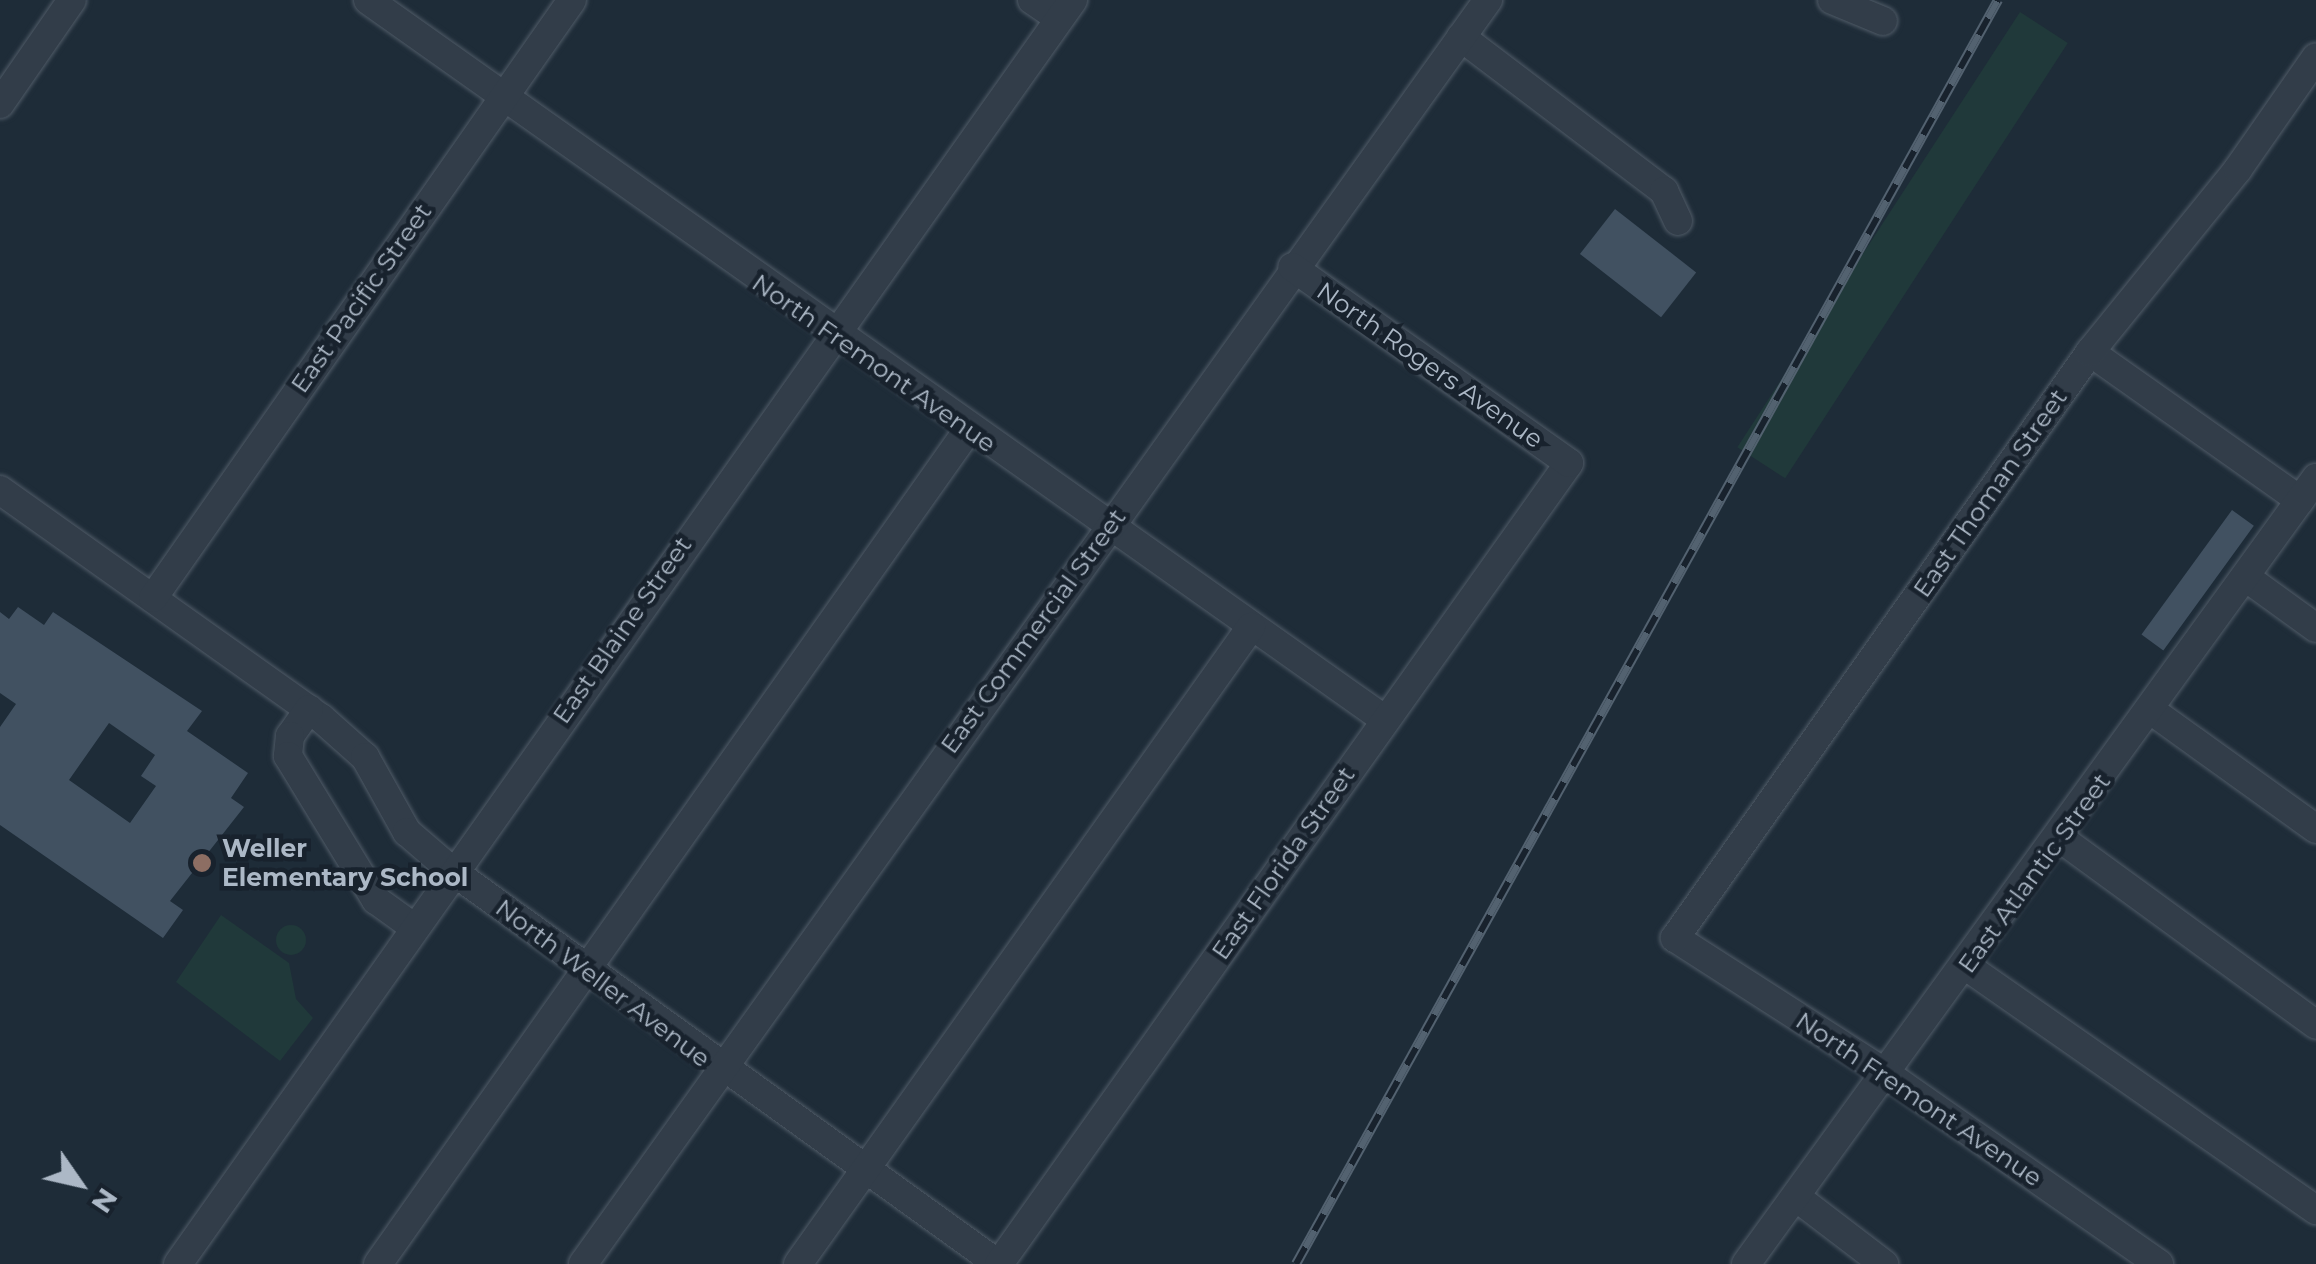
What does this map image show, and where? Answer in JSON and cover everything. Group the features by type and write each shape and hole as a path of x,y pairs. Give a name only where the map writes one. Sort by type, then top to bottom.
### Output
{"street":[{"path":"0,104 72,0"},
{"name":"North Fremont Avenue","path":"368,0 832,334 1384,720"},
{"name":"East Pacific Street","path":"153,598 501,96 572,0"},
{"path":"1032,0 1066,9"},
{"name":"East Commercial Street","path":"583,1264 1292,267 1488,0"},
{"path":"1832,0 1884,21"},
{"name":"East Blaine Street","path":"178,1264 451,870 1066,9"},
{"path":"1460,37 1664,191 1678,221"},
{"name":"East Thoman Street","path":"1676,938 2090,352 2238,170 2316,57"},
{"name":"North Rogers Avenue","path":"1292,267 1569,463"},
{"path":"2090,352 2308,489"},
{"path":"378,1264 968,430"},
{"name":"East Florida Street","path":"998,1264 1569,463"},
{"name":"East Atlantic Street","path":"1746,1264 2060,838 2308,489"},
{"name":"North Weller Avenue","path":"0,490 308,709 365,757 407,832 451,870 720,1070 998,1264"},
{"path":"2247,578 2316,628"},
{"path":"798,1264 1251,627"},
{"path":"308,709 290,736 288,756 376,900 412,926"},
{"path":"2152,710 2316,829"},
{"path":"2060,838 2316,1025"},
{"name":"North Fremont Avenue","path":"1676,938 1887,1074 2159,1264"},
{"path":"1966,966 2316,1210"},
{"path":"1796,1197 1884,1264"}],"green space":[{"path":"2020,12 2068,43 1785,478 1737,447"},
{"path":"221,915 289,963 296,999 313,1018 280,1061 176,982"},
{"path":"291,925 305,934 306,940 297,954 291,955 277,946 276,940 285,926"}],"building":[{"path":"1615,209 1696,272 1661,317 1580,254"},
{"path":"2232,510 2254,526 2163,650 2141,635"},
{"path":"18,607 44,625 53,612 202,711 187,731 248,773 231,798 244,807 170,901 183,910 163,938 0,825 0,727 16,704 0,693 0,612 9,619","holes":["109,723 155,755 141,776 156,786 130,823 69,780"]}],"railway":[{"path":"1296,1264 1998,0"}],"place":[{"name":"Weller Elementary School","path":"202,863"}]}
